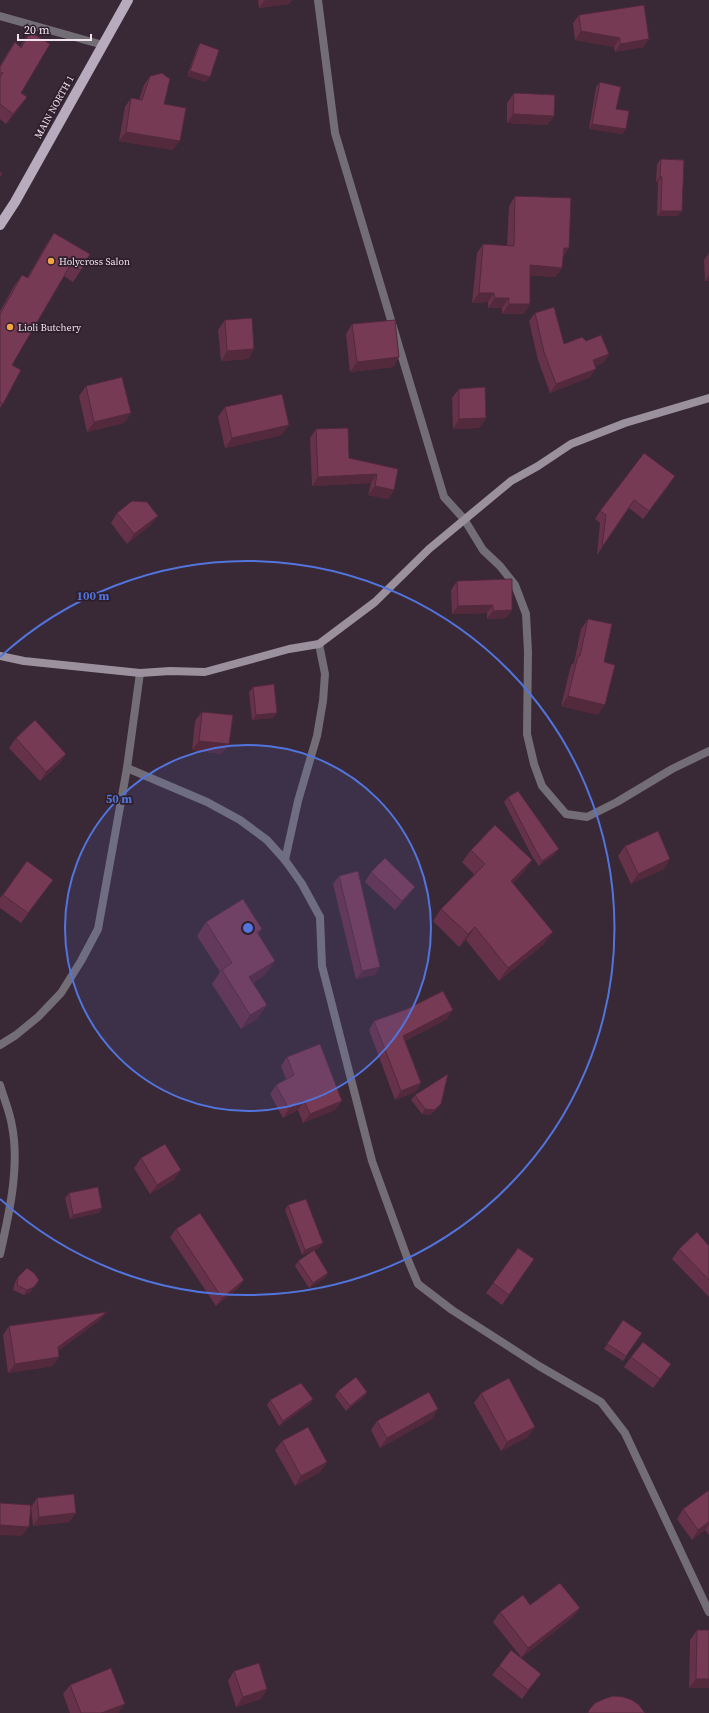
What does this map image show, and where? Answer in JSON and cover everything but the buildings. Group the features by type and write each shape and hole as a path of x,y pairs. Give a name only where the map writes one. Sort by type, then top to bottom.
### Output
{"main road":[{"name":"MAIN NORTH 1","path":"0,225 15,202 128,0"},
{"path":"0,656 24,661 140,673 170,671 205,672 289,649 319,644 375,602 429,549 511,481 538,466 571,444 625,423 709,398"}],"street":[{"path":"318,0 335,133 444,497 464,519 483,550 500,566 514,585 526,614 528,652 527,734 534,764 542,786 566,814 587,817 617,802 672,769 709,751"},
{"path":"0,16 103,45"},
{"path":"285,860 298,801 317,736 323,701 325,674 319,644"},
{"path":"0,1044 22,1030 38,1017 61,993 81,961 98,929 127,768 140,673"},
{"path":"127,768 207,802 240,820 266,840 285,860 302,884 320,917 322,966 372,1160 418,1284 452,1310 539,1366 601,1402 625,1433 709,1612"},
{"path":"0,1085 12,1126 15,1157 7,1224 0,1254"}],"place":[{"name":"Holycross Salon","path":"51,261"},
{"name":"Lioli Butchery","path":"10,327"}]}
